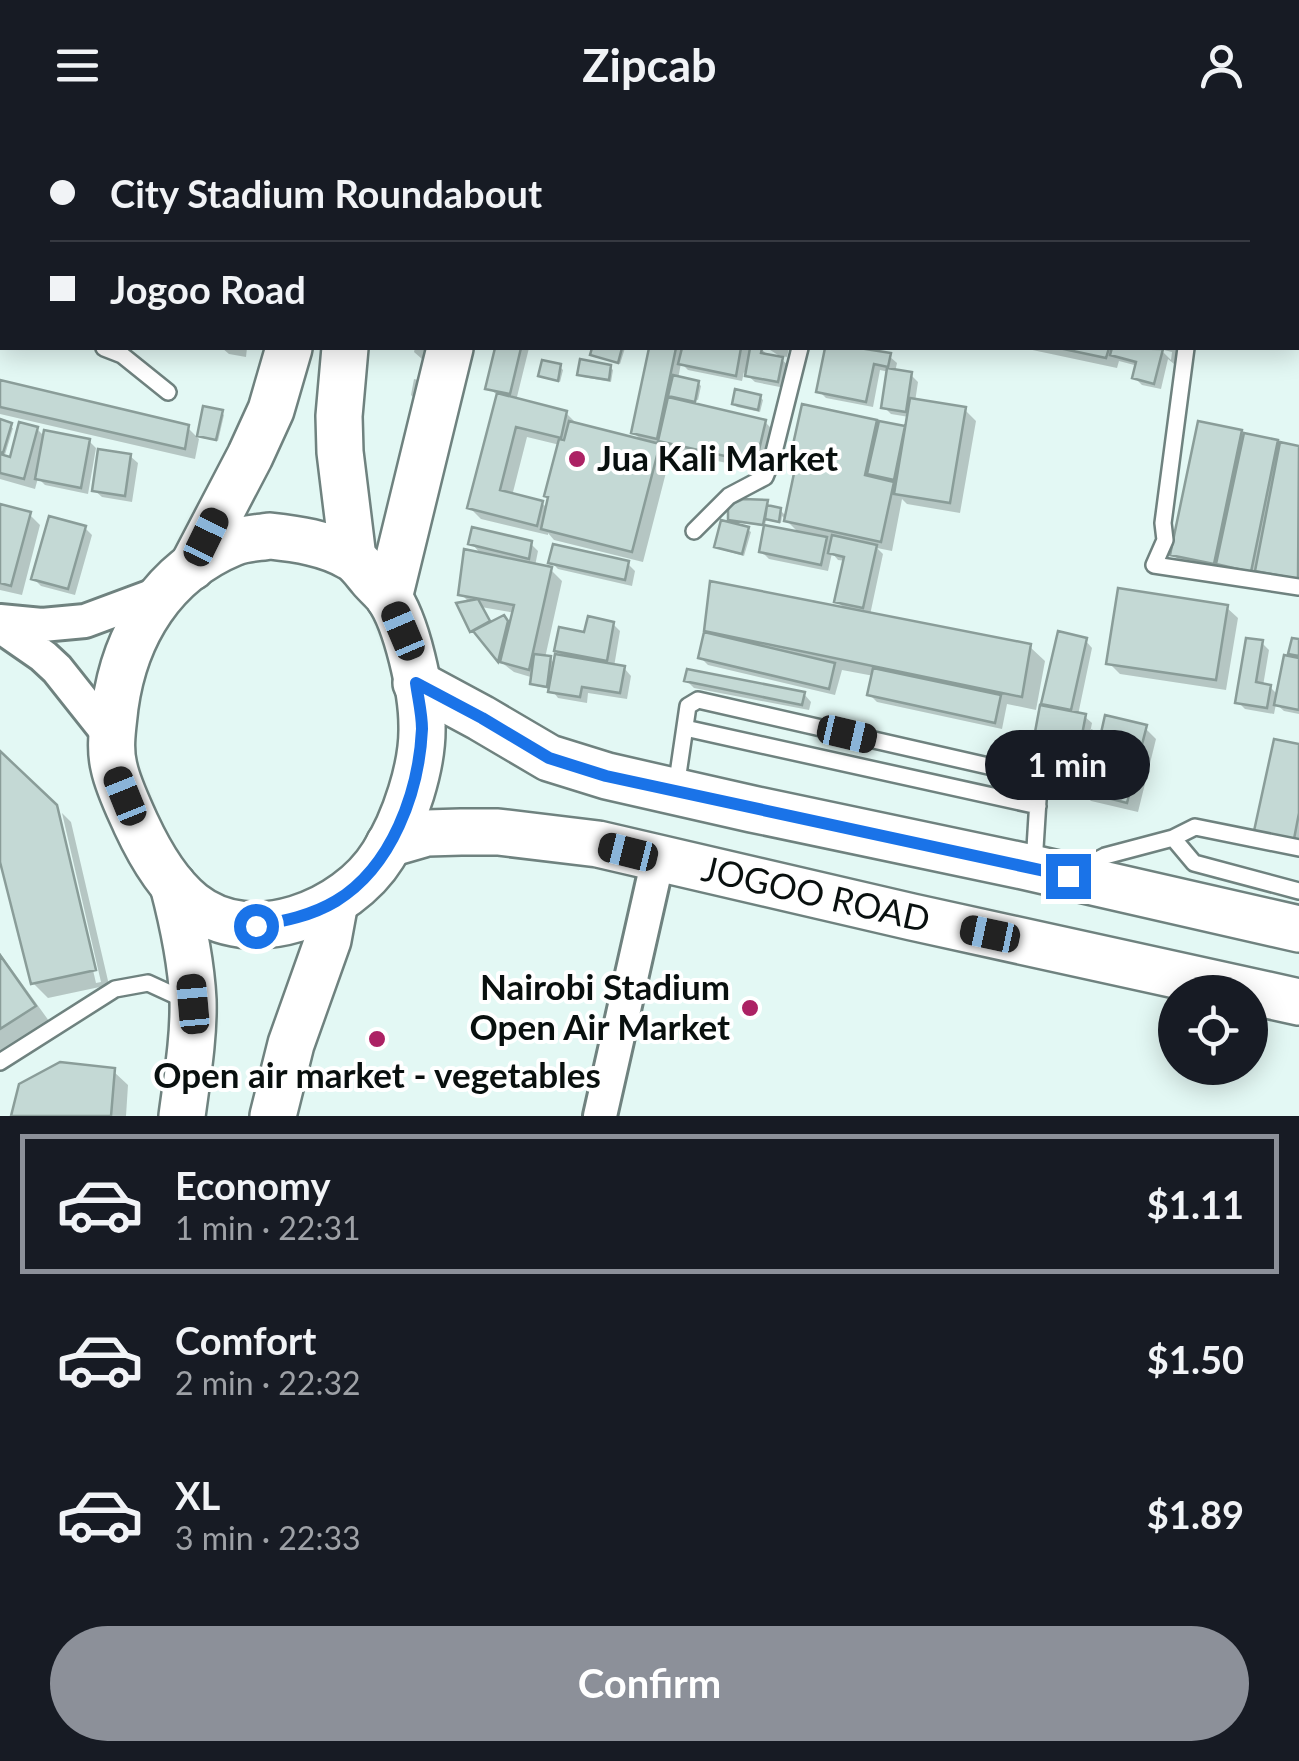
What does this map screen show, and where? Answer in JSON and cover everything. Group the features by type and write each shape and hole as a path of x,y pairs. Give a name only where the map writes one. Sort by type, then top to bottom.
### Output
{"main road":[{"path":"177,579 235,542 270,536 307,540 352,558 389,598 412,656 422,724 418,765 390,844 356,887 335,902 298,918 256,926 219,918 194,906 173,885 137,826 114,768 111,737 119,680 136,632 177,579 250,456 270,410 287,350"},
{"path":"345,350 340,452 352,558"},
{"path":"389,598 450,350"},
{"name":"JOGOO ROAD","path":"416,683 549,758 606,776 1299,929"},
{"name":"JOGOO ROAD","path":"390,844 427,833 498,832 598,844 1299,1002"},
{"path":"173,885 185,933 193,1004 182,1116"},
{"path":"273,1116 292,1044 328,940 335,902"}],"street":[{"path":"0,624 85,621 177,579"},
{"path":"0,624 57,669 111,737"},
{"path":"600,1116 658,859"}],"lane":[{"path":"109,350 122,355 168,392"},
{"path":"694,531 729,496 765,477 800,350"},
{"path":"1186,350 1162,524 1164,540 1154,565 1299,587"},
{"path":"675,792 688,706 698,700 1032,776 1039,784 1038,806 1051,872 1173,838 1195,827 1299,848"},
{"path":"685,728 1038,806"},
{"path":"1173,838 1194,862 1299,891"},
{"path":"0,1062 114,989 148,983 193,1004"}],"building":[{"path":"495,350 521,350 510,394 485,389"},
{"path":"591,350 621,350 618,363 590,355"},
{"path":"649,350 676,350 657,439 631,433"},
{"path":"682,350 741,350 736,376 678,364"},
{"path":"750,350 783,357 778,382 745,376"},
{"path":"825,350 891,353 888,367 874,364 866,402 816,392"},
{"path":"1068,350 1108,350 1106,358"},
{"path":"1111,350 1163,350 1154,384 1132,378 1136,362 1110,355"},
{"path":"580,359 611,365 609,380 577,375"},
{"path":"542,360 561,364 558,381 538,376"},
{"path":"887,368 912,372 906,412 881,408"},
{"path":"673,375 699,381 695,402 668,396"},
{"path":"0,380 189,425 185,449 0,407"},
{"path":"735,389 761,395 758,410 732,404"},
{"path":"497,393 567,411 561,438 516,427 500,490 543,501 537,526 467,508"},
{"path":"668,397 766,420 756,463 658,441"},
{"path":"910,398 966,407 950,503 894,494"},
{"path":"802,404 877,420 865,475 894,482 881,542 784,521 797,459 790,458"},
{"path":"203,406 223,410 216,440 197,436"},
{"path":"0,419 12,423 3,453 0,452"},
{"path":"569,421 660,444 632,552 541,529 548,497 544,496 559,439 564,440"},
{"path":"879,421 905,426 894,480 867,474"},
{"path":"1198,421 1242,430 1214,564 1170,555"},
{"path":"19,422 38,427 24,479 0,473 0,454 10,457"},
{"path":"44,430 90,439 81,488 35,479"},
{"path":"1244,433 1278,440 1251,572 1216,564"},
{"path":"1280,442 1299,446 1298,579 1255,571"},
{"path":"98,449 131,454 125,496 92,491"},
{"path":"743,499 768,500 763,525 728,520 728,506"},
{"path":"0,504 31,512 11,586 0,583"},
{"path":"767,505 781,508 779,522 765,519"},
{"path":"49,516 86,526 68,589 31,579"},
{"path":"721,520 749,527 742,554 714,547"},
{"path":"764,525 827,537 821,565 759,552"},
{"path":"472,527 532,541 529,559 468,544"},
{"path":"832,535 877,545 863,608 834,602 844,557 828,553"},
{"path":"553,544 629,561 625,580 548,563"},
{"path":"464,549 552,567 529,670 500,662 514,605 458,595"},
{"path":"710,581 1031,644 1022,697 704,631"},
{"path":"1118,588 1228,605 1216,680 1106,664"},
{"path":"478,599 490,621 470,632 456,603"},
{"path":"504,615 508,621 498,662 473,631"},
{"path":"588,616 614,622 607,661 554,651 559,627 584,632"},
{"path":"1058,631 1087,638 1071,710 1041,704"},
{"path":"704,632 835,663 829,689 698,658"},
{"path":"1246,638 1263,640 1256,682 1271,685 1267,708 1235,703"},
{"path":"1292,638 1299,639 1299,656 1288,654"},
{"path":"534,654 551,656 547,687 530,684"},
{"path":"555,654 625,666 620,693 582,687 580,697 548,692"},
{"path":"1284,655 1299,658 1299,710 1274,705"},
{"path":"873,668 1001,695 995,723 867,695"},
{"path":"687,669 805,692 802,705 684,681"},
{"path":"1040,705 1086,714 1081,740 1035,732"},
{"path":"1105,715 1147,725 1127,803 1077,790 1092,731 1101,733"},
{"path":"1274,739 1299,744 1299,813 1294,839 1254,831"},
{"path":"0,751 57,805 96,970 31,984 0,862"},
{"path":"0,955 36,1006 0,1029"},
{"path":"60,1062 115,1068 111,1116 11,1116 19,1084"}],"place":[{"name":"Jua Kali Market","path":"577,459"},
{"name":"Nairobi Stadium Open Air Market","path":"750,1008"},
{"name":"Open air market - vegetables","path":"377,1039"}],"route":[{"path":"256,926 298,918 335,902 356,887 382,858 406,807 418,765 422,724 416,683 549,758 606,776 1068,876"}]}
